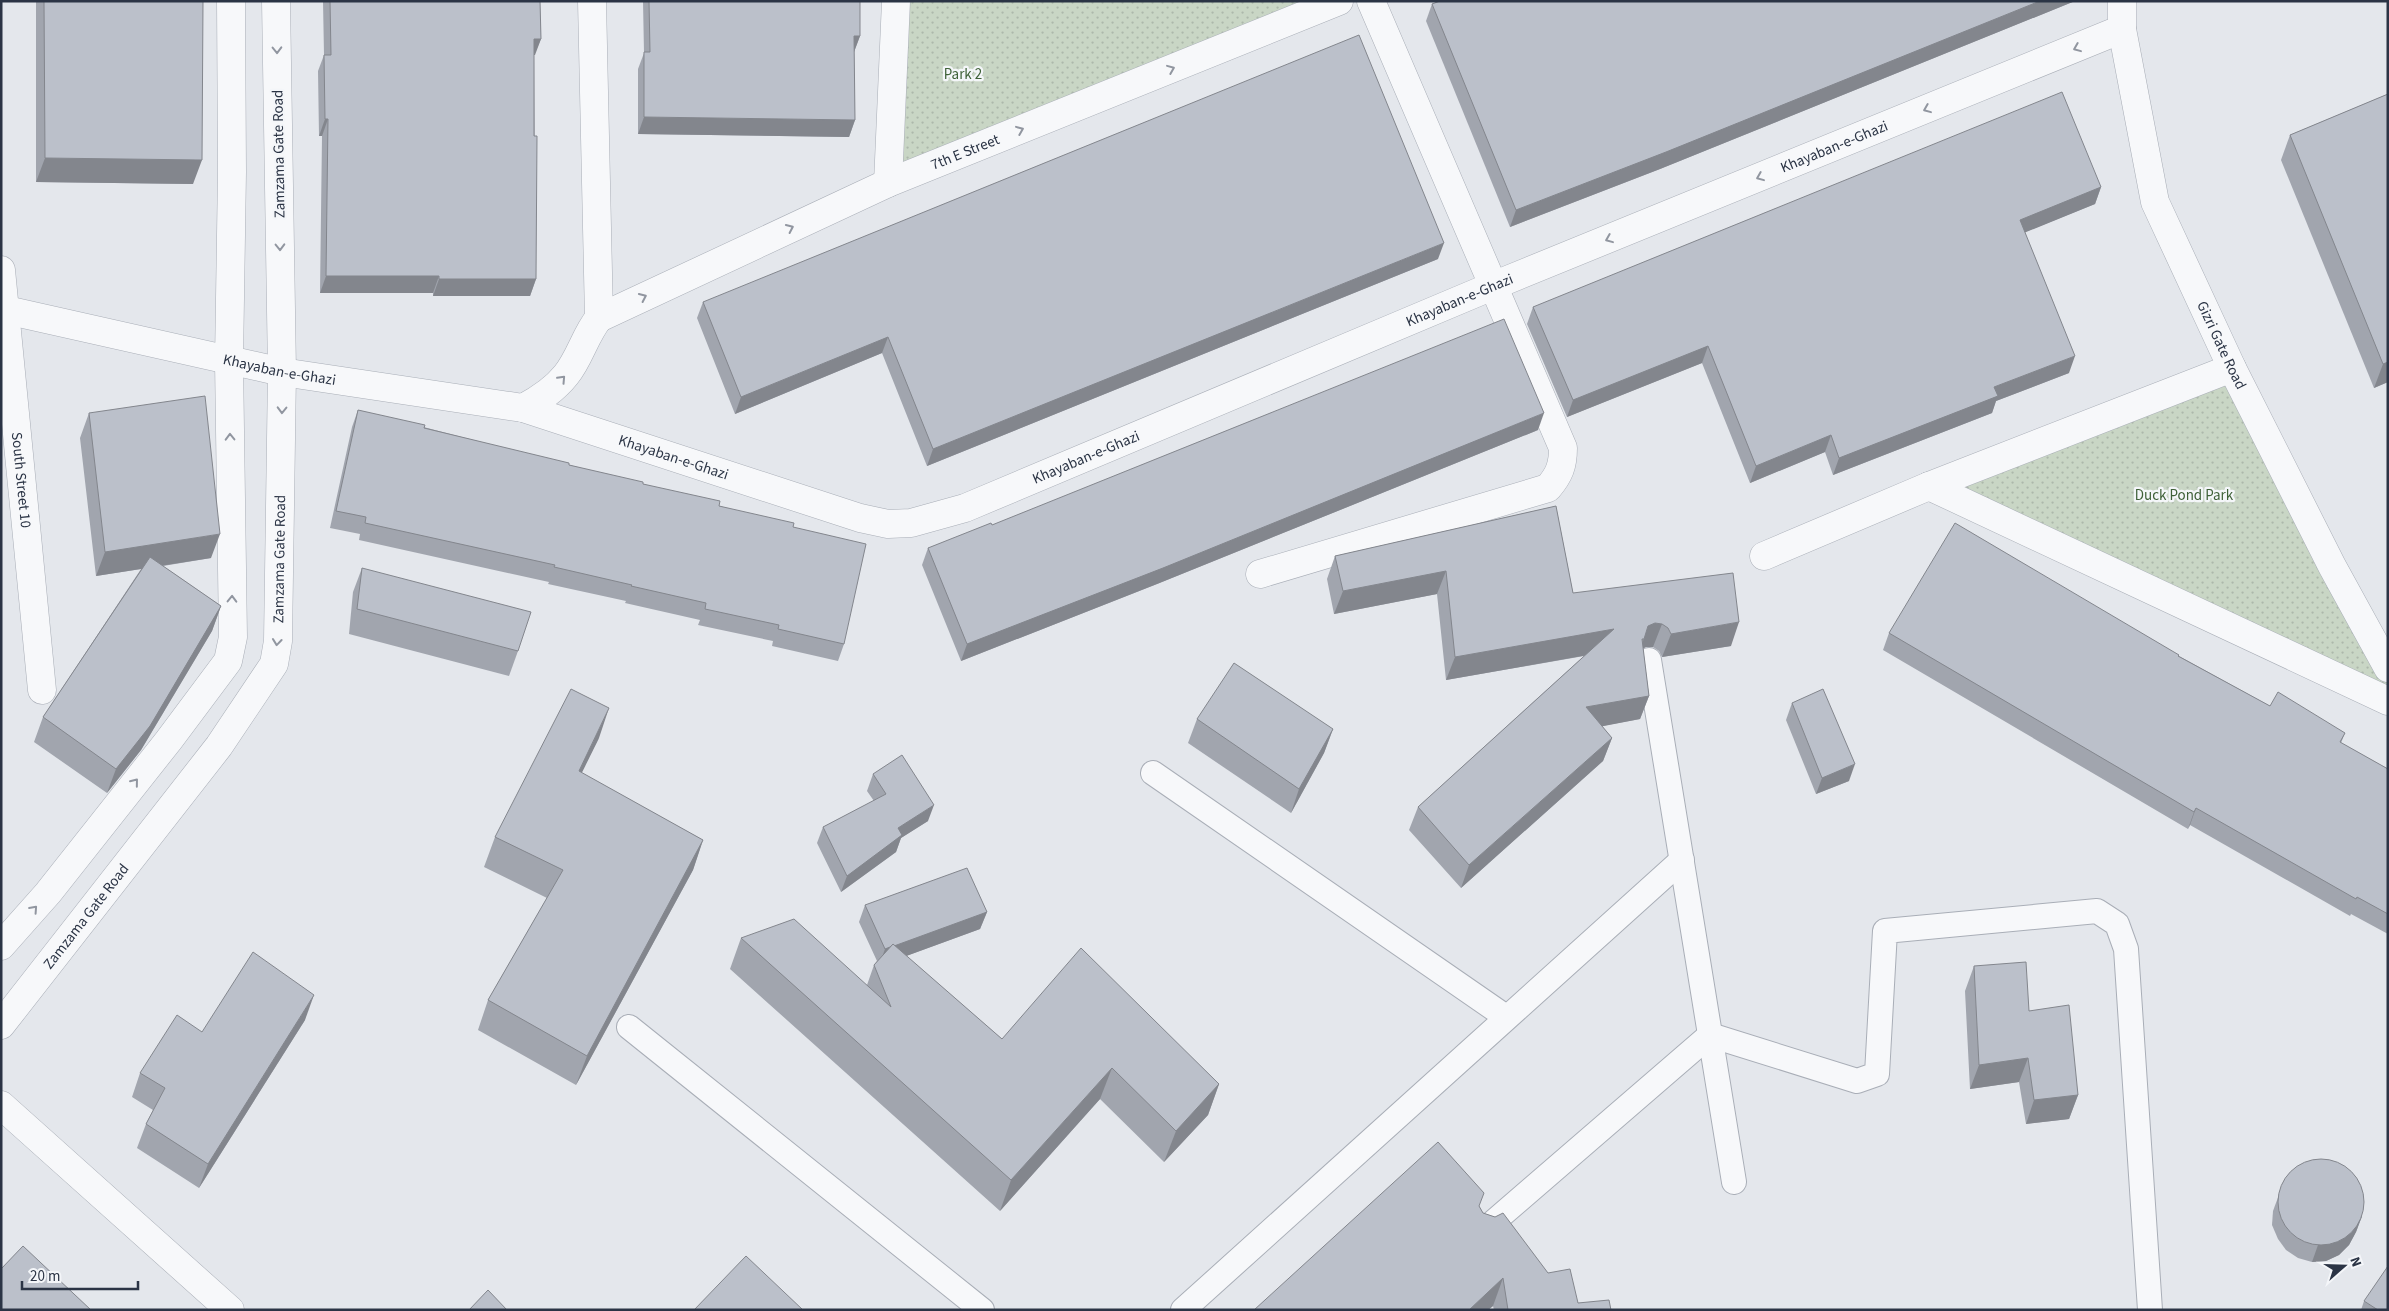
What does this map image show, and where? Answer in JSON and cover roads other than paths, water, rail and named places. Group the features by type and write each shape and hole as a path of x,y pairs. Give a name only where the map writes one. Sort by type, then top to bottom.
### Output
{"street":[{"path":"1,946 48,893 169,740 228,661 232,637 233,542 229,361 232,1"},
{"name":"Zamzama Gate Road","path":"1,1025 219,746 274,664 278,641 282,372 276,1"},
{"path":"523,408 543,397 567,374 590,330 599,318 592,1"},
{"path":"888,183 896,1"},
{"name":"7th E Street","path":"599,318 888,183 1339,1"},
{"path":"1260,574 1548,488 1558,476 1563,466 1564,448 1371,1"},
{"name":"Gizri Gate Road","path":"2122,1 2122,30 2155,202 2232,368 2332,566 2388,668"},
{"name":"Khayaban-e-Ghazi","path":"6,310 282,372 523,408 860,518 888,524 911,523 965,508 1495,285 2122,30"},
{"name":"South Street 10","path":"1,270 42,690"},
{"path":"1764,556 1929,486 2232,368"},
{"path":"1929,486 2388,701"},
{"path":"1,1105 230,1310"}],"lane":[{"path":"1649,660 1734,1182"},
{"path":"1153,772 1506,1017"},
{"path":"1183,1310 1682,860"},
{"path":"1710,1035 1857,1081 1877,1074 1886,931 2097,911 2117,924 2126,949 2150,1310"},
{"path":"629,1026 982,1310"},
{"path":"1483,1231 1710,1035"}],"park label":[{"name":"Park 2","path":"963,74"},
{"name":"Duck Pond Park","path":"2184,495"}]}
